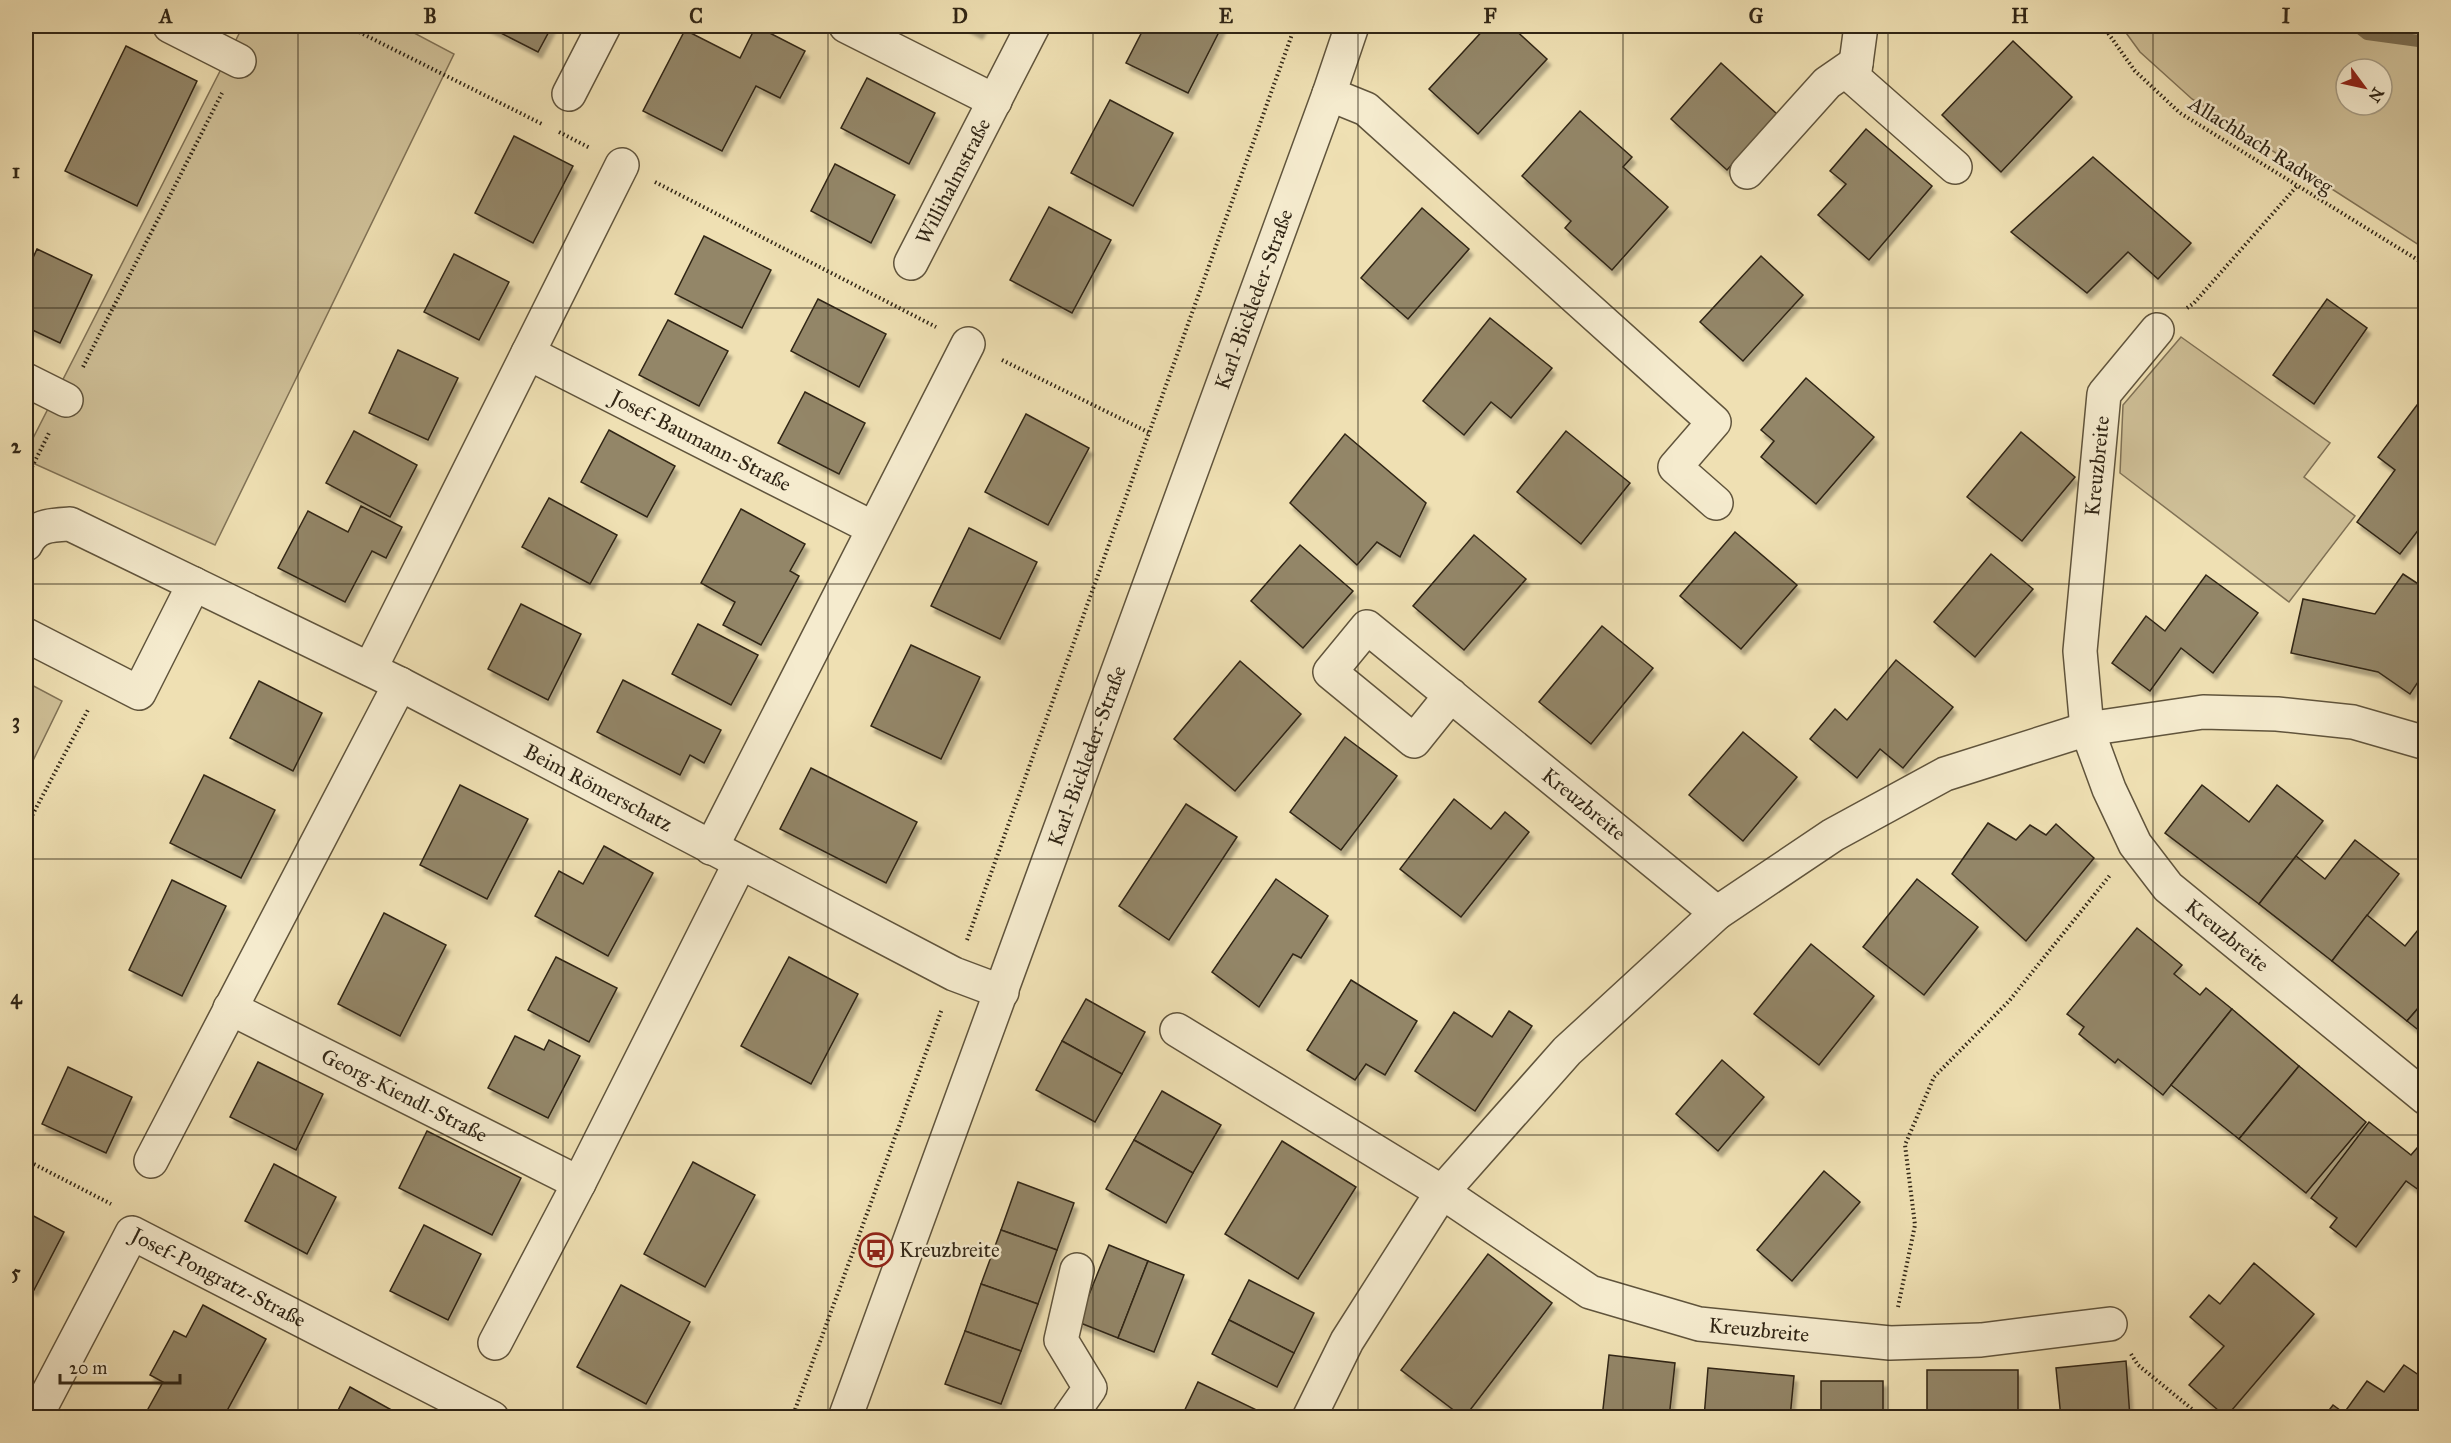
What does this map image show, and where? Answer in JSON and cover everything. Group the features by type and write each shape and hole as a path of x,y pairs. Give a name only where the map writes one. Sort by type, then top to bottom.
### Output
{"street":[{"path":"170,26 238,61"},
{"path":"569,94 604,26"},
{"name":"Willihalmstraße","path":"846,26 995,101"},
{"name":"Willihalmstraße","path":"911,263 1034,26"},
{"name":"Karl-Bickleder-Straße","path":"845,1418 1352,26"},
{"path":"1861,26 1854,78 1955,167"},
{"path":"1747,172 1827,83 1857,63"},
{"path":"1329,94 1366,109 1714,422 1675,466 1716,503"},
{"path":"370,669 622,165"},
{"name":"Kreuzbreite","path":"2157,330 2104,394 2080,651 2087,729 2109,789 2135,844 2168,887 2426,1098"},
{"path":"711,848 968,344"},
{"name":"Josef-Baumann-Straße","path":"528,353 873,528"},
{"path":"26,380 66,400"},
{"name":"Beim Römerschatz","path":"26,544 30,534 45,525 70,524 400,684 954,974 1002,992"},
{"path":"26,635 139,693 194,584"},
{"path":"151,1161 400,684"},
{"name":"Kreuzbreite","path":"1451,695 1717,914"},
{"path":"1309,1418 1347,1341 1442,1192 1567,1052 1717,914 1833,835 1945,774 2087,729 2203,712 2277,714 2353,722 2426,742"},
{"path":"495,1343 579,1183 740,863"},
{"name":"Georg-Kiendl-Straße","path":"230,1008 579,1183"},
{"name":"Kreuzbreite","path":"1177,1030 1442,1192 1590,1292 1699,1324 1890,1343 1981,1340 2110,1324"},
{"name":"Josef-Pongratz-Straße","path":"35,1418 132,1233 492,1418"},
{"path":"1069,1418 1090,1388 1061,1340 1077,1270"}],"path":[{"path":"346,26 547,126"},
{"path":"792,1418 1150,433 1294,26"},
{"name":"Allachbach Radweg","path":"2103,26 2135,71 2180,113 2426,265"},
{"path":"26,479 238,61"},
{"path":"558,131 968,344 1150,433"},
{"path":"2157,330 2194,303 2296,186"},
{"path":"26,827 106,675"},
{"path":"1890,1343 1915,1225 1905,1145 1934,1077 2009,1001 2135,844"},
{"path":"26,1160 118,1207"},
{"path":"2110,1324 2138,1365 2203,1418"}],"shaded area":[{"path":"243,26 401,26 454,54 215,545 26,460 26,452"},
{"path":"2121,26 2425,26 2425,249 2192,99 2140,52"},
{"path":"2181,337 2330,443 2304,477 2355,516 2289,602 2120,473 2123,405"},
{"path":"26,682 62,701 26,775"}],"building":[{"path":"487,26 552,26 538,52"},
{"path":"756,26 805,51 780,98 756,86 722,151 643,111 685,30 740,58"},
{"path":"966,26 983,26 979,33"},
{"path":"1145,26 1222,26 1188,93 1126,63"},
{"path":"1487,26 1511,26 1547,59 1478,134 1429,89"},
{"path":"2013,41 2072,97 2001,172 1942,115"},
{"path":"126,46 197,81 137,206 65,171"},
{"path":"1721,63 1777,114 1727,170 1671,119"},
{"path":"867,78 935,113 909,164 841,128"},
{"path":"1110,100 1173,133 1133,206 1071,173"},
{"path":"1580,111 1632,157 1623,167 1668,207 1612,270 1565,228 1571,221 1522,176"},
{"path":"1866,129 1932,186 1869,260 1818,215 1846,184 1830,171"},
{"path":"514,136 573,166 533,243 475,213"},
{"path":"2093,157 2191,243 2158,279 2128,252 2087,293 2011,232"},
{"path":"835,164 895,195 871,243 811,211"},
{"path":"1049,207 1111,240 1072,313 1010,280"},
{"path":"1422,208 1469,249 1408,319 1361,278"},
{"path":"704,236 771,270 742,328 675,294"},
{"path":"37,249 92,275 60,343 26,327 26,273"},
{"path":"454,254 509,282 479,340 424,312"},
{"path":"1761,256 1803,295 1743,361 1700,322"},
{"path":"818,299 886,334 859,387 791,351"},
{"path":"2327,299 2367,328 2314,404 2273,375"},
{"path":"1490,318 1552,368 1511,418 1491,402 1464,435 1423,401"},
{"path":"668,320 728,351 699,406 639,375"},
{"path":"398,350 458,378 428,440 369,413"},
{"path":"1806,378 1874,437 1816,504 1761,457 1774,441 1761,430"},
{"path":"805,392 865,423 839,474 778,443"},
{"path":"2426,393 2426,520 2400,554 2357,522 2395,470 2378,457"},
{"path":"1026,414 1089,448 1048,525 985,492"},
{"path":"609,430 675,466 647,517 581,482"},
{"path":"354,431 417,465 390,517 326,483"},
{"path":"1566,431 1630,483 1581,544 1517,492"},
{"path":"2021,432 2075,477 2022,541 1967,497"},
{"path":"1345,434 1426,503 1400,557 1377,542 1357,565 1290,503"},
{"path":"549,498 617,535 590,584 522,547"},
{"path":"361,506 402,527 386,558 372,551 345,602 278,568 308,511 348,532"},
{"path":"741,509 805,544 790,571 799,576 761,645 723,625 735,602 701,583"},
{"path":"969,528 1037,562 1000,639 931,606"},
{"path":"1735,532 1797,585 1741,649 1680,596"},
{"path":"1474,535 1526,579 1464,650 1413,606"},
{"path":"1300,545 1353,591 1303,648 1251,601"},
{"path":"1991,554 2033,589 1975,657 1934,622"},
{"path":"2403,574 2426,589 2426,670 2410,694 2378,672 2291,653 2303,599 2375,614"},
{"path":"2206,575 2258,613 2213,673 2181,648 2150,691 2112,663 2146,616 2165,631"},
{"path":"521,604 581,634 548,700 488,669"},
{"path":"698,624 758,655 731,705 672,674"},
{"path":"1602,626 1653,668 1591,744 1539,702"},
{"path":"911,645 980,677 941,759 871,726"},
{"path":"1896,660 1953,707 1903,768 1880,749 1857,778 1810,739 1835,709 1847,720"},
{"path":"1240,661 1301,714 1235,791 1174,739"},
{"path":"623,680 721,730 704,763 690,755 680,775 597,732"},
{"path":"259,681 322,713 293,771 230,738"},
{"path":"1743,732 1797,777 1743,841 1689,795"},
{"path":"1345,737 1397,776 1341,850 1290,812"},
{"path":"811,768 917,822 886,883 780,829"},
{"path":"204,775 275,810 241,878 170,843"},
{"path":"460,785 528,819 487,899 420,865"},
{"path":"2202,785 2249,822 2277,785 2323,821 2259,904 2165,833"},
{"path":"1454,799 1491,829 1505,812 1529,832 1461,917 1400,869"},
{"path":"1186,804 1237,837 1169,940 1119,906"},
{"path":"1988,823 2016,840 2030,825 2046,835 2056,824 2094,858 2026,941 1952,874"},
{"path":"2355,840 2399,874 2332,961 2259,904 2296,856 2325,879"},
{"path":"604,846 653,873 608,956 535,916 559,871 583,884"},
{"path":"1276,879 1328,916 1301,958 1293,954 1259,1007 1212,972"},
{"path":"1917,879 1978,927 1924,995 1863,947"},
{"path":"172,880 226,906 182,996 129,970"},
{"path":"384,913 446,945 400,1036 338,1004"},
{"path":"2367,915 2405,946 2426,920 2426,999 2407,1021 2332,961"},
{"path":"2137,928 2182,965 2174,974 2200,995 2206,988 2232,1009 2163,1095 2118,1059 2115,1063 2079,1034 2084,1027 2067,1014"},
{"path":"1811,944 1874,996 1819,1065 1754,1014"},
{"path":"556,957 617,988 589,1042 528,1010"},
{"path":"789,957 858,994 811,1084 741,1046"},
{"path":"1351,980 1417,1021 1385,1075 1366,1064 1355,1080 1307,1050"},
{"path":"1086,999 1145,1032 1122,1074 1062,1041"},
{"path":"2426,999 2426,1036 2407,1021"},
{"path":"2232,1009 2299,1066 2239,1139 2171,1085"},
{"path":"1509,1011 1532,1026 1475,1111 1415,1071 1454,1012 1492,1037"},
{"path":"515,1036 544,1050 549,1040 580,1056 548,1118 488,1088"},
{"path":"1062,1041 1122,1074 1095,1122 1036,1090"},
{"path":"1722,1060 1764,1097 1718,1151 1676,1114"},
{"path":"258,1062 323,1094 296,1150 230,1117"},
{"path":"2299,1066 2366,1122 2306,1193 2239,1139"},
{"path":"68,1067 132,1097 106,1153 42,1124"},
{"path":"1162,1091 1221,1125 1193,1173 1134,1140"},
{"path":"2369,1122 2411,1155 2424,1140 2426,1141 2426,1195 2406,1181 2356,1247 2330,1227 2337,1218 2311,1198"},
{"path":"427,1131 521,1178 492,1235 399,1188"},
{"path":"1134,1140 1193,1173 1166,1223 1106,1189"},
{"path":"1282,1141 1356,1187 1298,1279 1225,1234"},
{"path":"693,1162 755,1195 705,1287 644,1254"},
{"path":"274,1164 336,1197 307,1254 245,1221"},
{"path":"1824,1171 1860,1202 1792,1281 1757,1250"},
{"path":"1018,1182 1074,1203 1057,1250 1001,1230"},
{"path":"26,1212 64,1232 34,1290 26,1285"},
{"path":"424,1225 481,1254 448,1320 390,1291"},
{"path":"1001,1230 1057,1250 1038,1304 981,1284"},
{"path":"1109,1245 1148,1261 1118,1338 1078,1322"},
{"path":"1488,1254 1552,1303 1464,1418 1401,1370"},
{"path":"1148,1261 1184,1275 1154,1352 1118,1338"},
{"path":"2254,1263 2314,1314 2226,1417 2189,1385 2224,1346 2190,1317 2209,1295 2220,1304"},
{"path":"1249,1280 1314,1313 1294,1353 1229,1320"},
{"path":"981,1284 1038,1304 1021,1351 965,1331"},
{"path":"621,1285 690,1322 646,1404 577,1367"},
{"path":"203,1305 266,1339 223,1418 143,1418 163,1382 150,1375 174,1331 186,1337"},
{"path":"1229,1320 1294,1353 1277,1387 1212,1354"},
{"path":"965,1331 1021,1351 1001,1404 945,1384"},
{"path":"1609,1355 1675,1363 1669,1418 1602,1418"},
{"path":"2126,1361 2130,1418 2061,1418 2056,1368"},
{"path":"2404,1365 2426,1380 2426,1418 2323,1418 2333,1405 2344,1413 2367,1381 2384,1392"},
{"path":"1708,1368 1794,1376 1790,1418 1704,1418"},
{"path":"1927,1370 2018,1370 2018,1418 1927,1418"},
{"path":"1821,1381 1883,1381 1883,1418 1821,1418"},
{"path":"1198,1382 1263,1413 1261,1418 1181,1418"},
{"path":"350,1387 406,1418 334,1418"}],"waterway":[{"path":"2357,26 2367,34 2426,42"}],"place":[{"name":"Kreuzbreite","path":"876,1250"}]}
